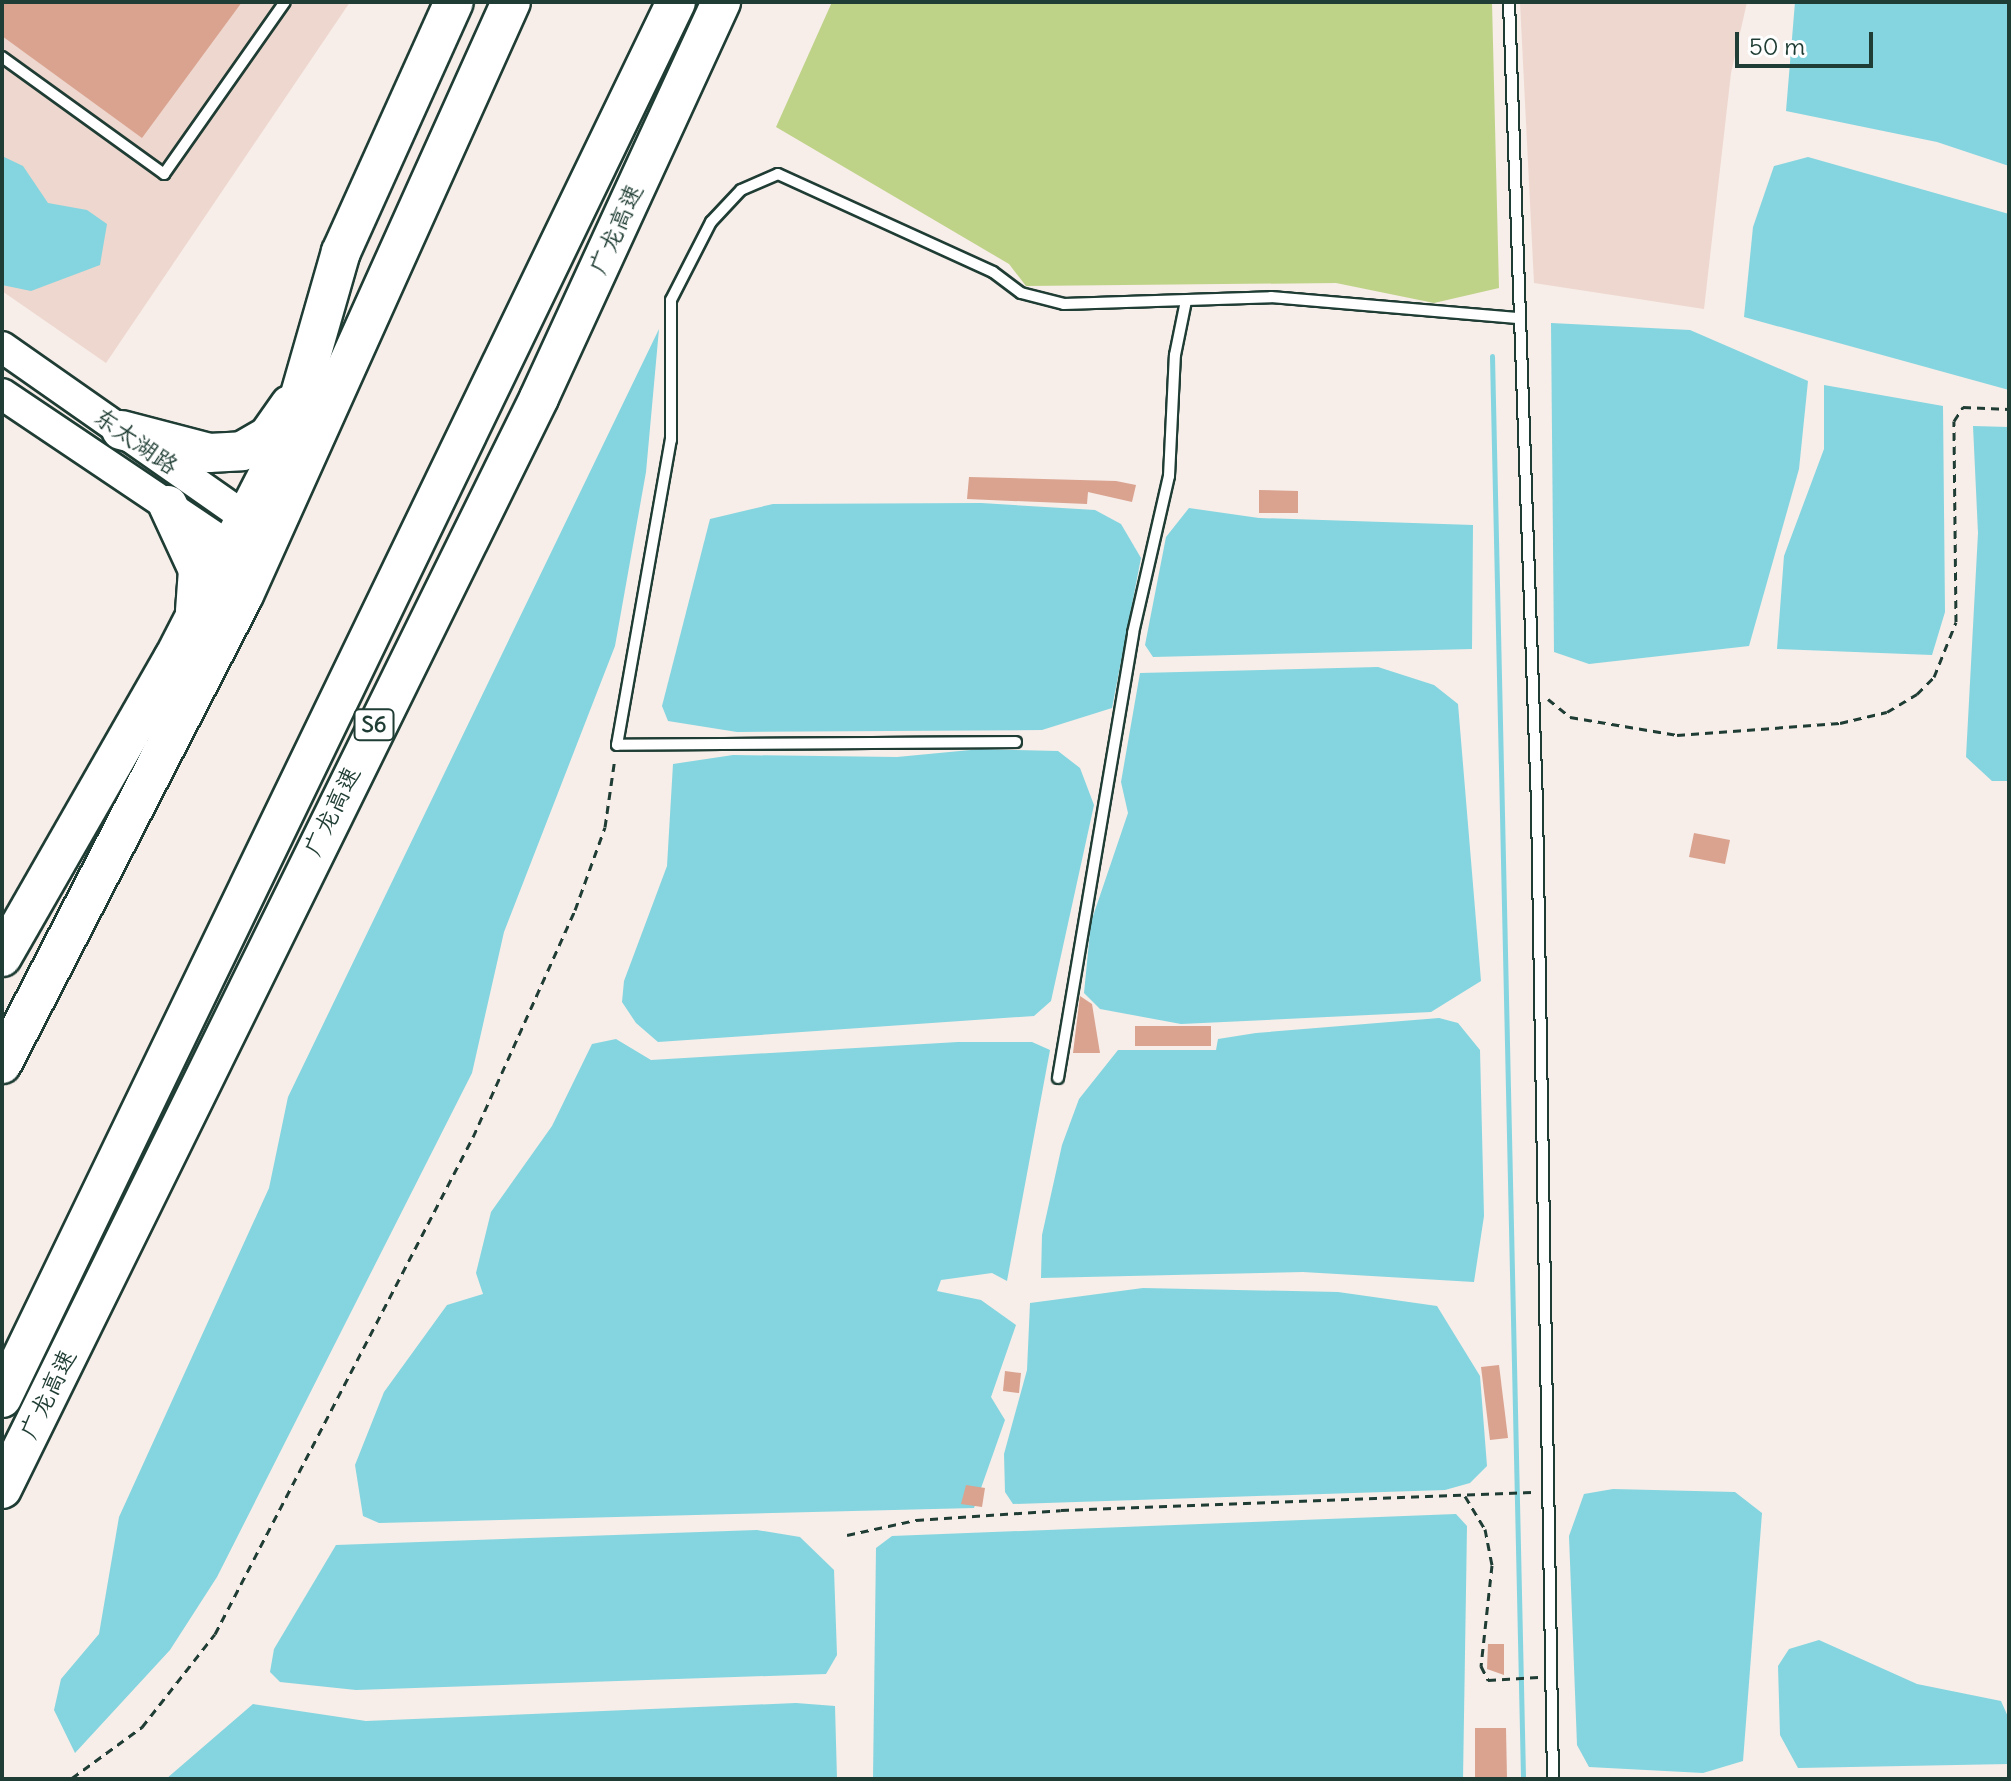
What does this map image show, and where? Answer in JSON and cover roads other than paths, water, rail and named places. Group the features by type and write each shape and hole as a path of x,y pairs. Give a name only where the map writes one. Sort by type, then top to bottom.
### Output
{"highway":[{"path":"2,957 193,621 252,542 289,433 341,252 454,2"},
{"path":"2,1064 511,2"},
{"name":"广龙高速","path":"2,1398 676,2"},
{"name":"广龙高速","path":"2,1489 539,398 721,2"},
{"path":"121,430 209,453 242,451 268,436 304,382"},
{"path":"168,505 198,570 193,621"}],"main road":[{"name":"东太湖路","path":"2,347 121,430 252,542"},
{"path":"33,415 49,418 62,409 65,400 53,383"},
{"name":"东太湖路","path":"2,394 168,505 252,542"}],"lane":[{"path":"2,73 6,60 164,174 285,2"},
{"path":"1509,2 1529,674 1553,1779"},
{"path":"1016,742 617,745 671,440 671,300 711,222 741,190 778,174 955,254 1021,293 1064,304 1271,297 1517,318"},
{"path":"1058,1078 1133,633 1169,476 1175,355 1186,301"}],"water":[{"path":"1795,2 2009,2 2009,166 1937,142 1786,111"},
{"path":"2,156 23,166 48,203 87,210 107,224 100,265 31,291 2,285"},
{"path":"1808,157 2009,214 2009,390 1744,317 1753,227 1774,166"},
{"path":"1551,323 1690,330 1808,381 1799,469 1749,646 1589,664 1554,652"},
{"path":"659,329 646,472 615,646 504,932 472,1073 217,1577 170,1650 75,1753 54,1710 61,1679 99,1634 119,1517 269,1188 288,1097"},
{"path":"1824,385 1943,406 1945,612 1932,655 1777,649 1784,556 1824,449"},
{"path":"1973,426 2009,427 2009,781 1992,781 1966,757 1978,533"},
{"path":"981,503 1095,510 1121,524 1141,558 1112,708 1042,730 737,732 668,721 662,706 710,519 773,504"},
{"path":"1189,508 1259,518 1473,525 1472,649 1153,657 1145,645 1166,537"},
{"path":"1378,667 1434,685 1458,704 1481,981 1431,1012 1181,1024 1100,1009 1084,993 1091,922 1128,813 1121,782 1140,673"},
{"path":"981,749 1058,751 1080,768 1094,805 1051,1001 1034,1016 658,1042 636,1023 622,1002 624,981 667,866 673,764 733,755 897,757"},
{"path":"1439,1018 1458,1023 1480,1050 1484,1216 1474,1282 1303,1272 1041,1278 1042,1235 1062,1145 1079,1099 1118,1050 1216,1050 1218,1039 1256,1033"},
{"path":"616,1039 651,1060 958,1042 1032,1042 1050,1050 1007,1281 992,1273 941,1280 937,1291 981,1300 1016,1325 991,1397 1005,1420 974,1508 379,1523 363,1516 355,1465 384,1392 447,1305 483,1294 476,1273 491,1212 552,1126 592,1044"},
{"path":"1143,1288 1338,1292 1437,1306 1480,1376 1487,1466 1470,1483 1445,1490 1013,1504 1005,1492 1004,1454 1027,1370 1030,1303"},
{"path":"1613,1489 1735,1492 1762,1513 1743,1761 1703,1773 1589,1767 1577,1745 1569,1536 1584,1494"},
{"path":"1456,1514 1467,1526 1463,1779 873,1779 876,1548 892,1536"},
{"path":"757,1530 800,1537 834,1570 837,1655 826,1674 356,1690 280,1682 270,1672 274,1649 336,1545"},
{"path":"1819,1640 1917,1684 2001,1701 2009,1719 2009,1764 1798,1768 1780,1735 1778,1666 1789,1649"},
{"path":"796,1703 835,1706 837,1779 166,1779 253,1704 366,1721"}],"waterway":[{"path":"1492,356 1523,1779"}]}
